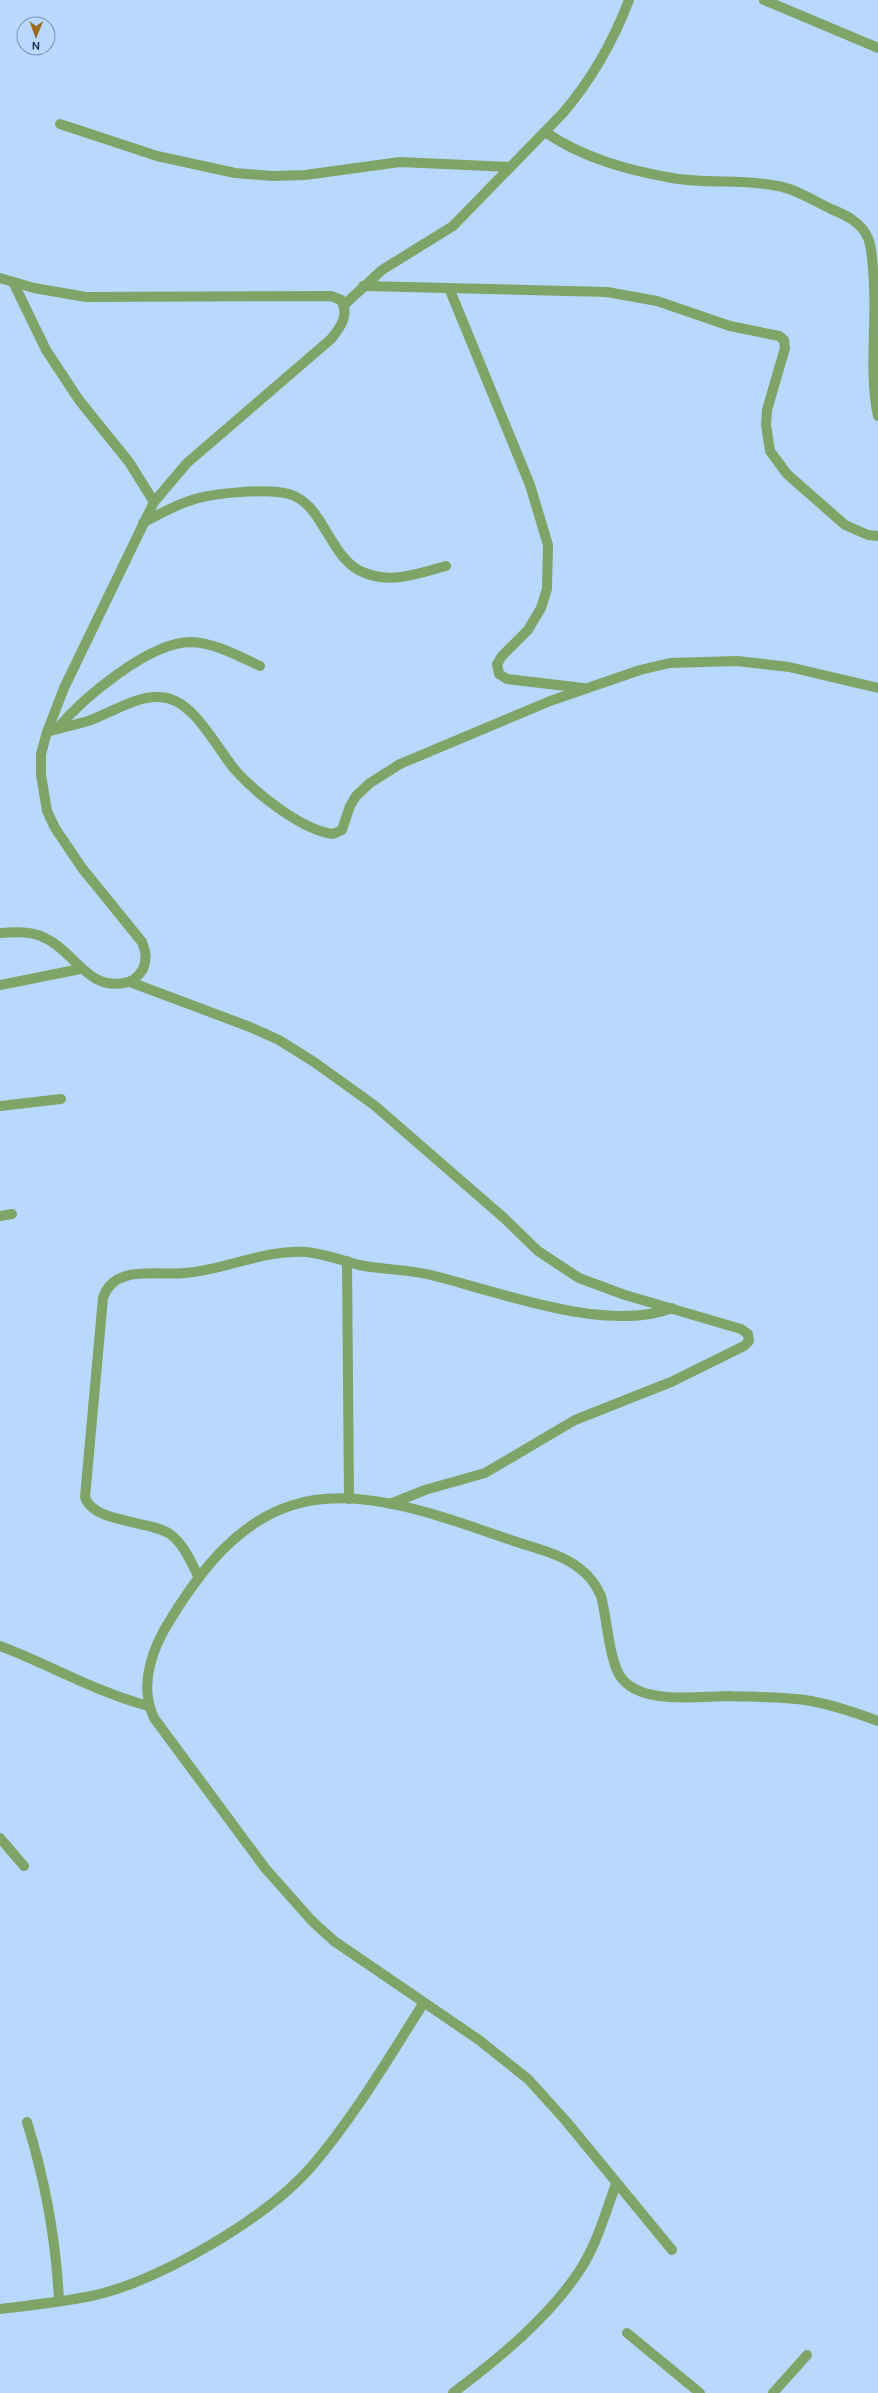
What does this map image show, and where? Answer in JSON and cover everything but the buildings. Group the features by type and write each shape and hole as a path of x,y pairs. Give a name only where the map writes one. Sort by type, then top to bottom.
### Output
{"street":[{"path":"130,982 141,972 146,958 145,950 138,935 71,853 50,817 42,793 40,776 41,754 47,732 64,688 143,523 154,502 187,463 331,339 342,324 344,305 363,286 382,270 453,226 564,114 592,76 606,53 629,0"},
{"path":"764,0 878,48"},
{"path":"60,124 157,156 235,173 273,176 305,175 400,162 510,167"},
{"path":"545,132 581,154 610,163 670,177 709,183 748,183 779,186 837,211 862,226 872,251 875,290 875,385 878,416"},
{"path":"0,278 14,284 86,297 325,296 336,298 344,305"},
{"path":"14,284 51,357 79,400 129,462 154,502"},
{"path":"363,286 608,292 657,301 730,326 779,336 784,340 785,348 767,410 766,425 770,451 787,474 845,525 868,535 878,536"},
{"path":"449,288 530,485 548,545 547,589 541,608 528,630 499,660 497,669 499,674 507,679 586,688"},
{"path":"143,523 178,506 206,496 269,491 288,493 310,507 335,546 353,566 364,573 376,577 397,577 446,566"},
{"path":"57,729 71,712 110,680 153,654 180,643 191,642 214,646 260,666"},
{"path":"47,732 87,721 147,698 169,697 189,709 236,771 262,796 301,821 333,834 342,830 350,806 356,796 370,783 400,764 501,721 586,688 640,670 670,664 737,661 789,667 878,688"},
{"path":"0,932 32,934 46,938 80,969 102,982 130,982 279,1040 374,1105 504,1218 538,1251 559,1266 597,1286 741,1329 748,1334 749,1341 744,1346 690,1373 575,1420 485,1473 425,1490 390,1504"},
{"path":"0,984 80,969"},
{"path":"0,1106 61,1099"},
{"path":"0,1216 12,1214"},
{"path":"199,1578 183,1549 170,1534 154,1527 94,1511 87,1503 84,1491 102,1306 105,1291 113,1281 123,1276 194,1272 283,1253 311,1253 347,1261 417,1272 516,1299 575,1312 642,1316 658,1314 672,1308"},
{"path":"347,1261 349,1499"},
{"path":"672,2250 616,2184 566,2121 528,2079 479,2040 423,2004 334,1941 312,1921 266,1868 154,1718 148,1706 146,1683 152,1659 166,1626 199,1578 236,1536 274,1512 294,1504 313,1501 349,1499 390,1504 426,1512 551,1553 579,1567 597,1586 601,1596 615,1665 620,1676 630,1686 643,1692 667,1697 729,1696 805,1700 835,1706 878,1722"},
{"path":"0,1646 32,1658 96,1689 148,1706"},
{"path":"0,1838 24,1866"},
{"path":"0,2309 60,2301 97,2294 165,2268 234,2230 288,2191 334,2139 423,2004"},
{"path":"28,2122 49,2199 56,2245 60,2301"},
{"path":"453,2393 520,2338 544,2313 578,2273 598,2233 616,2184"},
{"path":"627,2333 700,2393"},
{"path":"773,2393 807,2355"}]}
